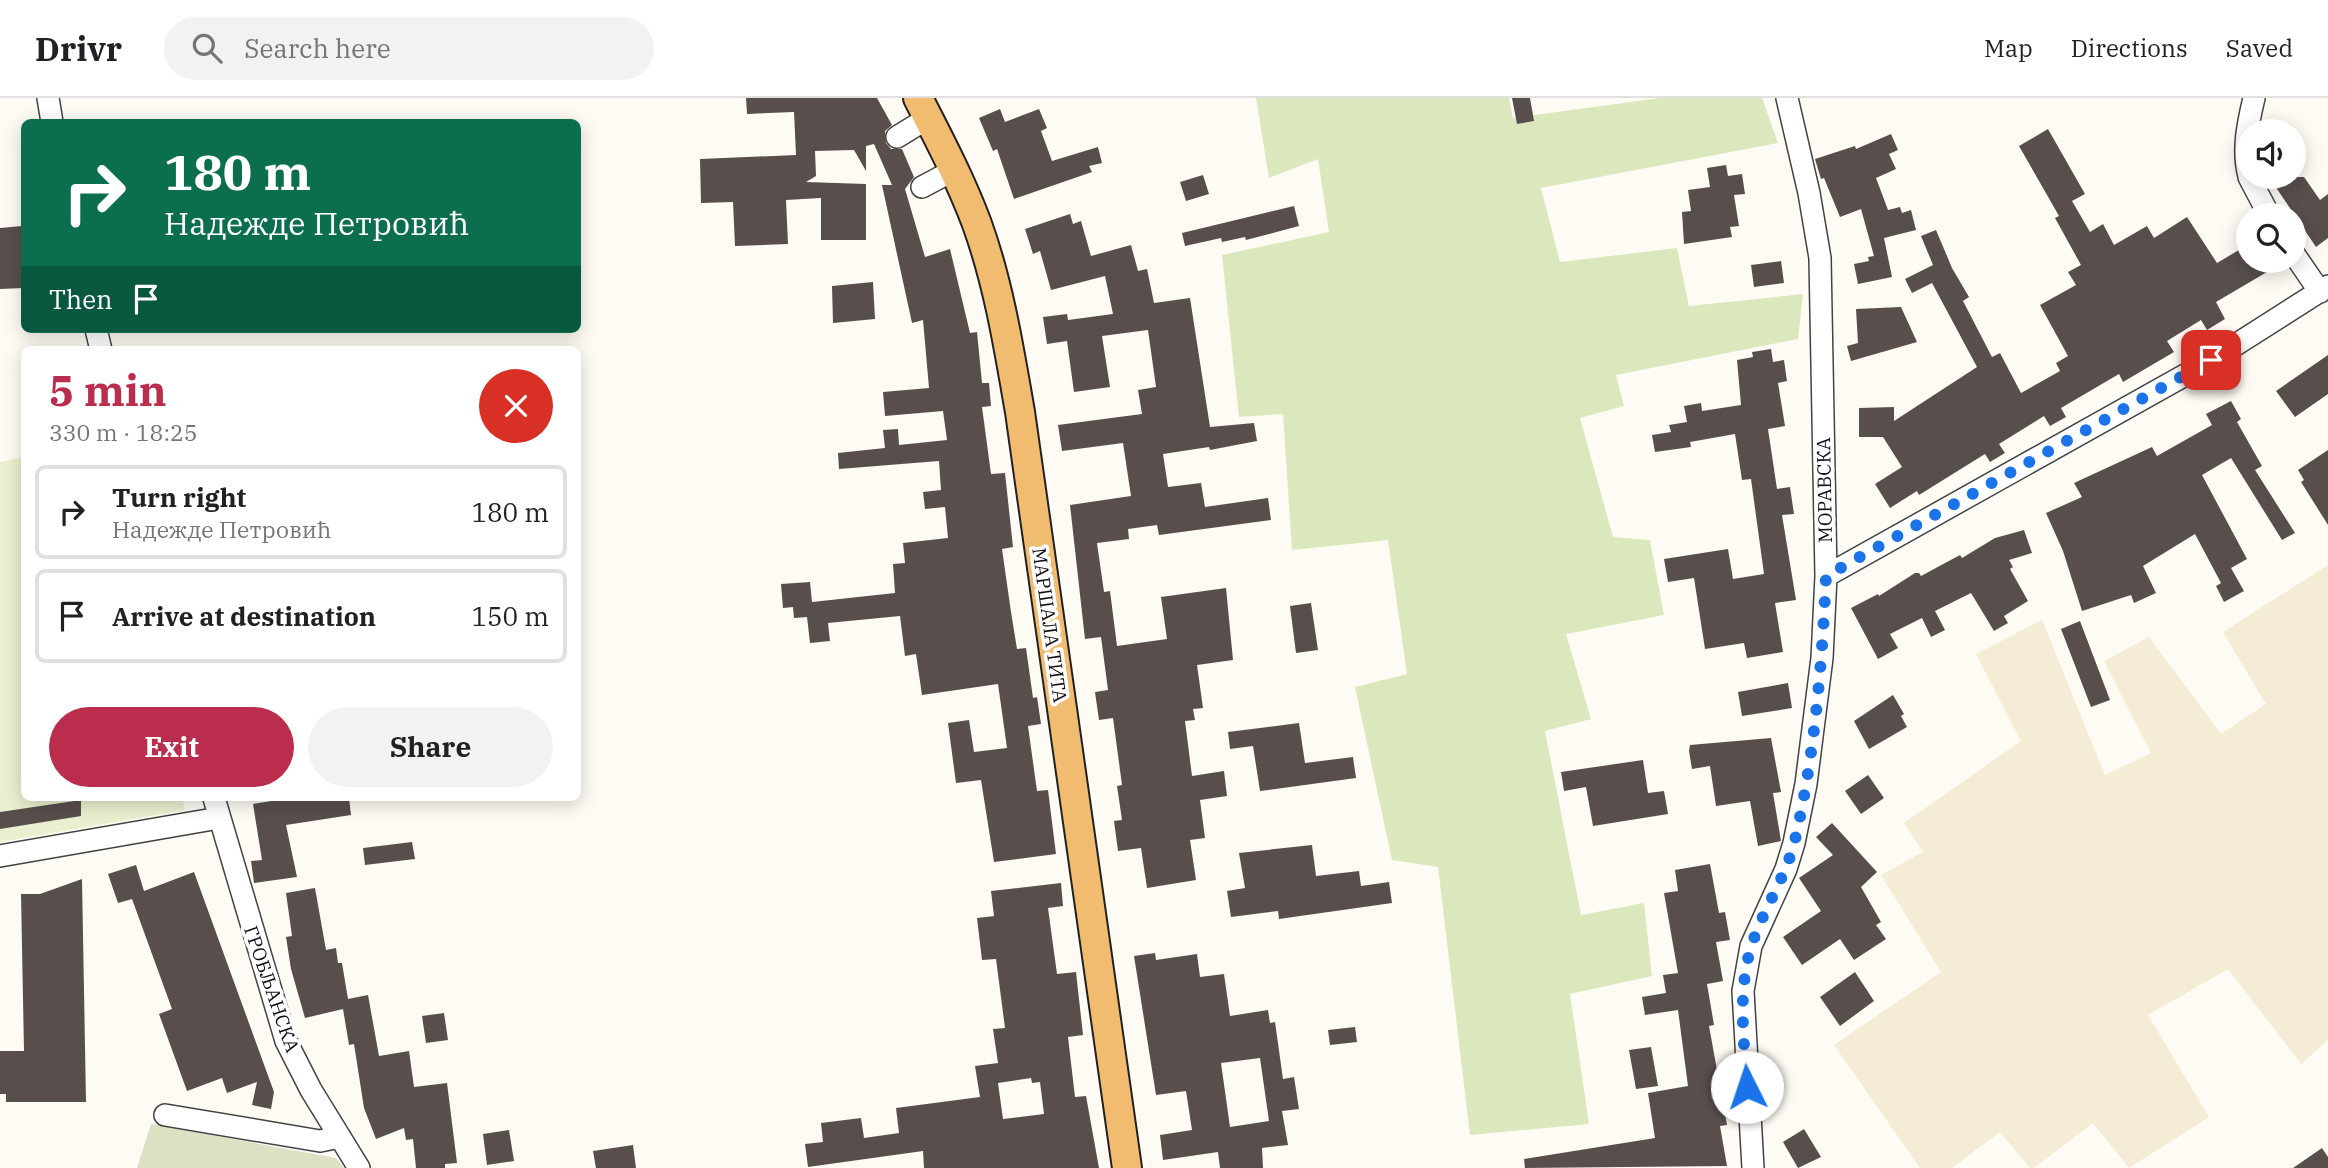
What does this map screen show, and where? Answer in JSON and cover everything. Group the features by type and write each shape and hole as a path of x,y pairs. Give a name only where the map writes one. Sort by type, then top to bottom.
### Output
{"main road":[{"name":"МАРШАЛА ТИТА","path":"923,108 977,224 999,297 1020,412 1127,1168"}],"street":[{"path":"48,98 52,119"},
{"name":"МОРАВСКА","path":"1753,1168 1743,991 1751,946 1786,869 1806,784 1822,658 1826,576 1820,258 1787,98"},
{"path":"2250,119 2254,98"},
{"path":"897,137 923,108"},
{"path":"922,187 954,170"},
{"path":"1826,576 2211,360 2324,289 2306,268"},
{"path":"0,856 216,808"},
{"name":"ГРОБЉАНСКА","path":"216,808 286,1041 311,1090 359,1168"},
{"path":"165,1115 320,1141 340,1137"}],"shaded area":[{"path":"2328,565 2328,1040 2301,1064 2228,969 2148,1015 2209,1117 2129,1168 2093,1123 2034,1168 2030,1168 2000,1132 1952,1168 1920,1168 1834,1045 1941,972 1881,875 1923,852 1904,823 2021,741 1976,654 2042,620 2105,775 2151,753 2104,661 2149,637 2221,734 2266,704 2223,632"}],"green space":[{"path":"1256,98 1509,98 1513,118 1660,98 1762,98 1778,143 1541,188 1560,262 1677,248 1689,306 1803,294 1798,339 1616,375 1624,406 1580,418 1613,537 1650,540 1664,615 1566,634 1591,719 1545,731 1581,915 1644,903 1652,976 1570,994 1589,1124 1470,1135 1438,867 1392,860 1355,687 1407,674 1388,540 1292,550 1283,414 1239,417 1222,255 1329,232 1318,159 1269,178"},
{"path":"21,458 21,801 183,801 185,810 0,842 0,462"},
{"path":"151,1124 336,1158 344,1168 137,1168"}],"building":[{"path":"746,98 877,98 892,125 885,131 886,143 891,149 902,149 914,177 905,189 925,257 950,249 970,333 977,332 982,383 989,383 991,406 982,407 991,474 1005,473 1013,547 1002,549 1017,649 1026,648 1033,698 1037,697 1041,724 1028,726 1037,791 1048,790 1056,854 994,862 981,780 956,783 948,723 969,720 974,752 1007,748 998,684 922,695 916,654 905,656 900,616 828,623 830,641 810,643 807,617 794,618 793,607 783,608 781,584 810,582 812,602 895,593 893,564 905,563 903,543 948,538 945,507 925,509 923,492 941,490 939,461 839,469 838,453 885,448 883,430 898,429 899,445 947,440 943,411 885,416 883,392 929,388 923,320 912,323 882,185 892,185 874,144 866,146 866,171 854,150 815,151 816,176 806,182 866,184 866,240 821,240 821,198 786,200 788,244 735,246 733,202 701,203 700,159 796,155 794,112 747,114"},
{"path":"1512,98 1530,98 1534,121 1517,124"},
{"path":"1000,109 1005,122 1039,109 1047,128 1041,131 1052,161 1098,147 1102,163 1089,166 1092,172 1014,199 997,149 993,151 979,118"},
{"path":"2048,129 2085,194 2072,201 2090,232 2103,224 2114,245 2147,226 2154,238 2187,217 2217,263 2236,252 2236,273 2265,273 2216,302 2225,319 2207,330 2201,320 2167,341 2174,352 2123,382 2119,374 2061,408 2066,417 2050,426 2044,416 1999,444 2005,453 1990,462 1985,454 1919,495 1917,491 1890,508 1875,484 1902,467 1883,437 1859,437 1859,408 1894,407 1894,421 1977,367 1932,283 1912,293 1905,279 1933,265 1921,236 1936,230 1952,268 1969,297 1963,301 1992,357 2000,353 2021,393 2060,371 2056,363 2068,356 2040,305 2076,285 2068,272 2081,265 2055,218 2059,216 2019,146"},
{"path":"1891,134 1898,150 1889,154 1896,169 1876,178 1888,210 1900,207 1902,213 1911,210 1916,230 1884,238 1892,277 1858,284 1854,264 1869,261 1868,257 1874,256 1861,209 1840,217 1824,178 1821,179 1815,159 1855,146 1856,149"},
{"path":"1726,165 1728,176 1742,174 1745,194 1734,195 1739,226 1730,227 1732,237 1684,244 1682,212 1691,211 1688,190 1710,187 1707,168"},
{"path":"1203,175 1209,194 1186,201 1180,182"},
{"path":"2306,180 2320,200 2328,194 2328,238 2316,247 2306,232 2306,203 2286,203 2277,189 2306,189"},
{"path":"1294,206 1299,226 1246,240 1245,237 1222,242 1221,238 1185,246 1182,233"},
{"path":"1070,214 1073,224 1081,221 1091,256 1131,245 1138,271 1147,269 1154,303 1190,298 1210,427 1254,423 1257,441 1210,450 1209,447 1163,454 1168,487 1201,483 1205,507 1268,498 1271,520 1159,535 1157,525 1128,529 1129,539 1097,543 1104,592 1110,591 1117,646 1167,639 1161,597 1226,588 1233,660 1197,665 1203,708 1193,709 1195,720 1185,721 1192,776 1224,771 1227,796 1200,800 1205,838 1190,840 1196,880 1147,888 1141,848 1118,851 1114,821 1122,820 1117,786 1122,785 1113,718 1099,720 1095,692 1108,690 1101,637 1085,639 1070,505 1131,496 1123,443 1062,451 1058,425 1142,414 1138,390 1156,387 1148,330 1102,336 1110,387 1074,392 1067,341 1047,344 1043,317 1067,314 1068,320 1113,314 1105,276 1051,290 1040,251 1033,254 1025,229"},
{"path":"21,226 21,288 0,289 0,228"},
{"path":"1781,261 1784,283 1754,287 1751,265"},
{"path":"873,282 875,319 833,323 832,286"},
{"path":"1901,307 1917,342 1851,361 1847,346 1858,343 1856,309"},
{"path":"1771,349 1773,362 1784,360 1787,381 1778,383 1785,426 1768,429 1777,489 1790,487 1794,514 1782,515 1796,600 1775,603 1783,652 1747,658 1744,643 1705,649 1694,578 1668,582 1664,559 1728,549 1733,579 1764,574 1751,479 1742,480 1735,434 1690,442 1691,447 1655,452 1652,435 1671,432 1669,425 1687,422 1684,406 1701,403 1702,411 1741,405 1737,360 1753,357 1752,352"},
{"path":"2328,355 2328,394 2295,417 2276,391"},
{"path":"2231,401 2241,419 2237,422 2262,466 2255,470 2295,533 2282,540 2231,458 2202,475 2247,559 2231,568 2244,591 2224,602 2216,586 2221,583 2195,534 2143,566 2156,593 2134,603 2131,595 2082,611 2063,551 2046,513 2082,497 2074,483 2152,447 2157,456 2212,425 2206,414"},
{"path":"2328,450 2328,525 2301,482 2304,480 2298,470"},
{"path":"2024,530 2032,553 2009,560 2013,567 2010,569 2028,601 2004,616 2008,623 1994,631 1971,593 1935,611 1945,630 1931,637 1922,618 1890,634 1898,648 1878,659 1851,608 1878,594 1879,596 1915,573 1921,576 1960,555 1962,558 1995,538"},
{"path":"1311,603 1318,650 1296,653 1290,606"},
{"path":"2080,621 2110,700 2091,707 2061,629"},
{"path":"1788,683 1792,708 1742,716 1738,692"},
{"path":"1893,695 1904,714 1901,716 1907,727 1869,749 1854,721"},
{"path":"1299,723 1305,763 1353,757 1356,778 1260,791 1253,746 1230,749 1228,732"},
{"path":"1771,738 1781,792 1773,793 1781,841 1758,846 1750,801 1716,806 1710,766 1692,769 1689,751 1690,745"},
{"path":"1643,760 1648,793 1664,791 1668,814 1593,826 1586,787 1564,791 1561,772"},
{"path":"1868,775 1884,798 1861,814 1845,791"},
{"path":"81,801 81,816 0,829 0,812"},
{"path":"272,801 349,801 351,815 286,825 297,877 254,883 251,861 262,860 253,804"},
{"path":"1832,823 1877,872 1861,887 1881,922 1876,925 1886,939 1854,960 1840,939 1802,965 1783,937 1821,911 1799,878 1833,855 1816,837"},
{"path":"412,842 415,859 365,865 363,848"},
{"path":"1312,845 1316,876 1359,871 1361,886 1389,882 1392,903 1279,919 1278,911 1231,917 1227,891 1245,888 1239,853"},
{"path":"1710,864 1719,913 1725,912 1730,940 1716,942 1723,981 1707,984 1714,1025 1709,1026 1727,1125 1720,1126 1727,1166 1525,1168 1524,1159 1655,1138 1648,1093 1688,1086 1678,1010 1645,1015 1642,997 1666,993 1663,975 1678,973 1664,893 1678,891 1675,870"},
{"path":"136,865 144,891 194,872 274,1092 271,1109 252,1105 257,1082 227,1093 222,1078 187,1091 159,1014 172,1009 132,899 118,903 108,874"},
{"path":"82,879 86,1102 6,1102 6,1094 0,1094 0,1051 24,1051 21,894 40,894"},
{"path":"1061,883 1063,906 1048,908 1057,974 1076,972 1083,1035 1068,1037 1075,1097 1086,1096 1099,1168 924,1168 923,1151 808,1167 805,1144 823,1142 821,1123 861,1118 864,1138 899,1133 896,1108 980,1097 975,1066 998,1063 993,1029 1005,1028 996,959 982,960 977,918 994,916 991,891","holes":["1031,1078 1032,1083 1040,1082 1044,1114 1003,1119 998,1083"]},
{"path":"315,888 326,950 336,948 338,963 342,963 348,999 368,995 379,1056 409,1051 414,1087 447,1083 457,1163 445,1164 445,1168 416,1168 413,1139 406,1140 404,1128 376,1139 364,1108 354,1044 349,1045 343,1009 305,1018 291,969 286,937 292,936 286,893"},
{"path":"1155,953 1156,960 1197,954 1200,977 1224,974 1230,1016 1268,1010 1270,1023 1275,1022 1283,1079 1294,1077 1299,1109 1282,1111 1288,1145 1262,1148 1263,1168 1220,1168 1218,1152 1163,1160 1160,1135 1192,1130 1186,1091 1156,1095 1134,956","holes":["1260,1058 1269,1121 1230,1127 1221,1063"]},
{"path":"1855,972 1874,1001 1840,1026 1820,997"},
{"path":"444,1013 448,1040 426,1043 422,1016"},
{"path":"1355,1027 1357,1042 1330,1045 1328,1030"},
{"path":"1651,1047 1658,1086 1636,1089 1629,1050"},
{"path":"1804,1129 1821,1157 1798,1168 1783,1142"},
{"path":"509,1130 514,1161 487,1165 483,1134"},
{"path":"633,1145 636,1168 596,1168 593,1151"},
{"path":"2322,1148 2328,1157 2328,1168 2293,1168"}],"route":[{"path":"1747,1087 1743,991 1751,946 1786,869 1806,784 1822,658 1826,576 2211,360"}]}
